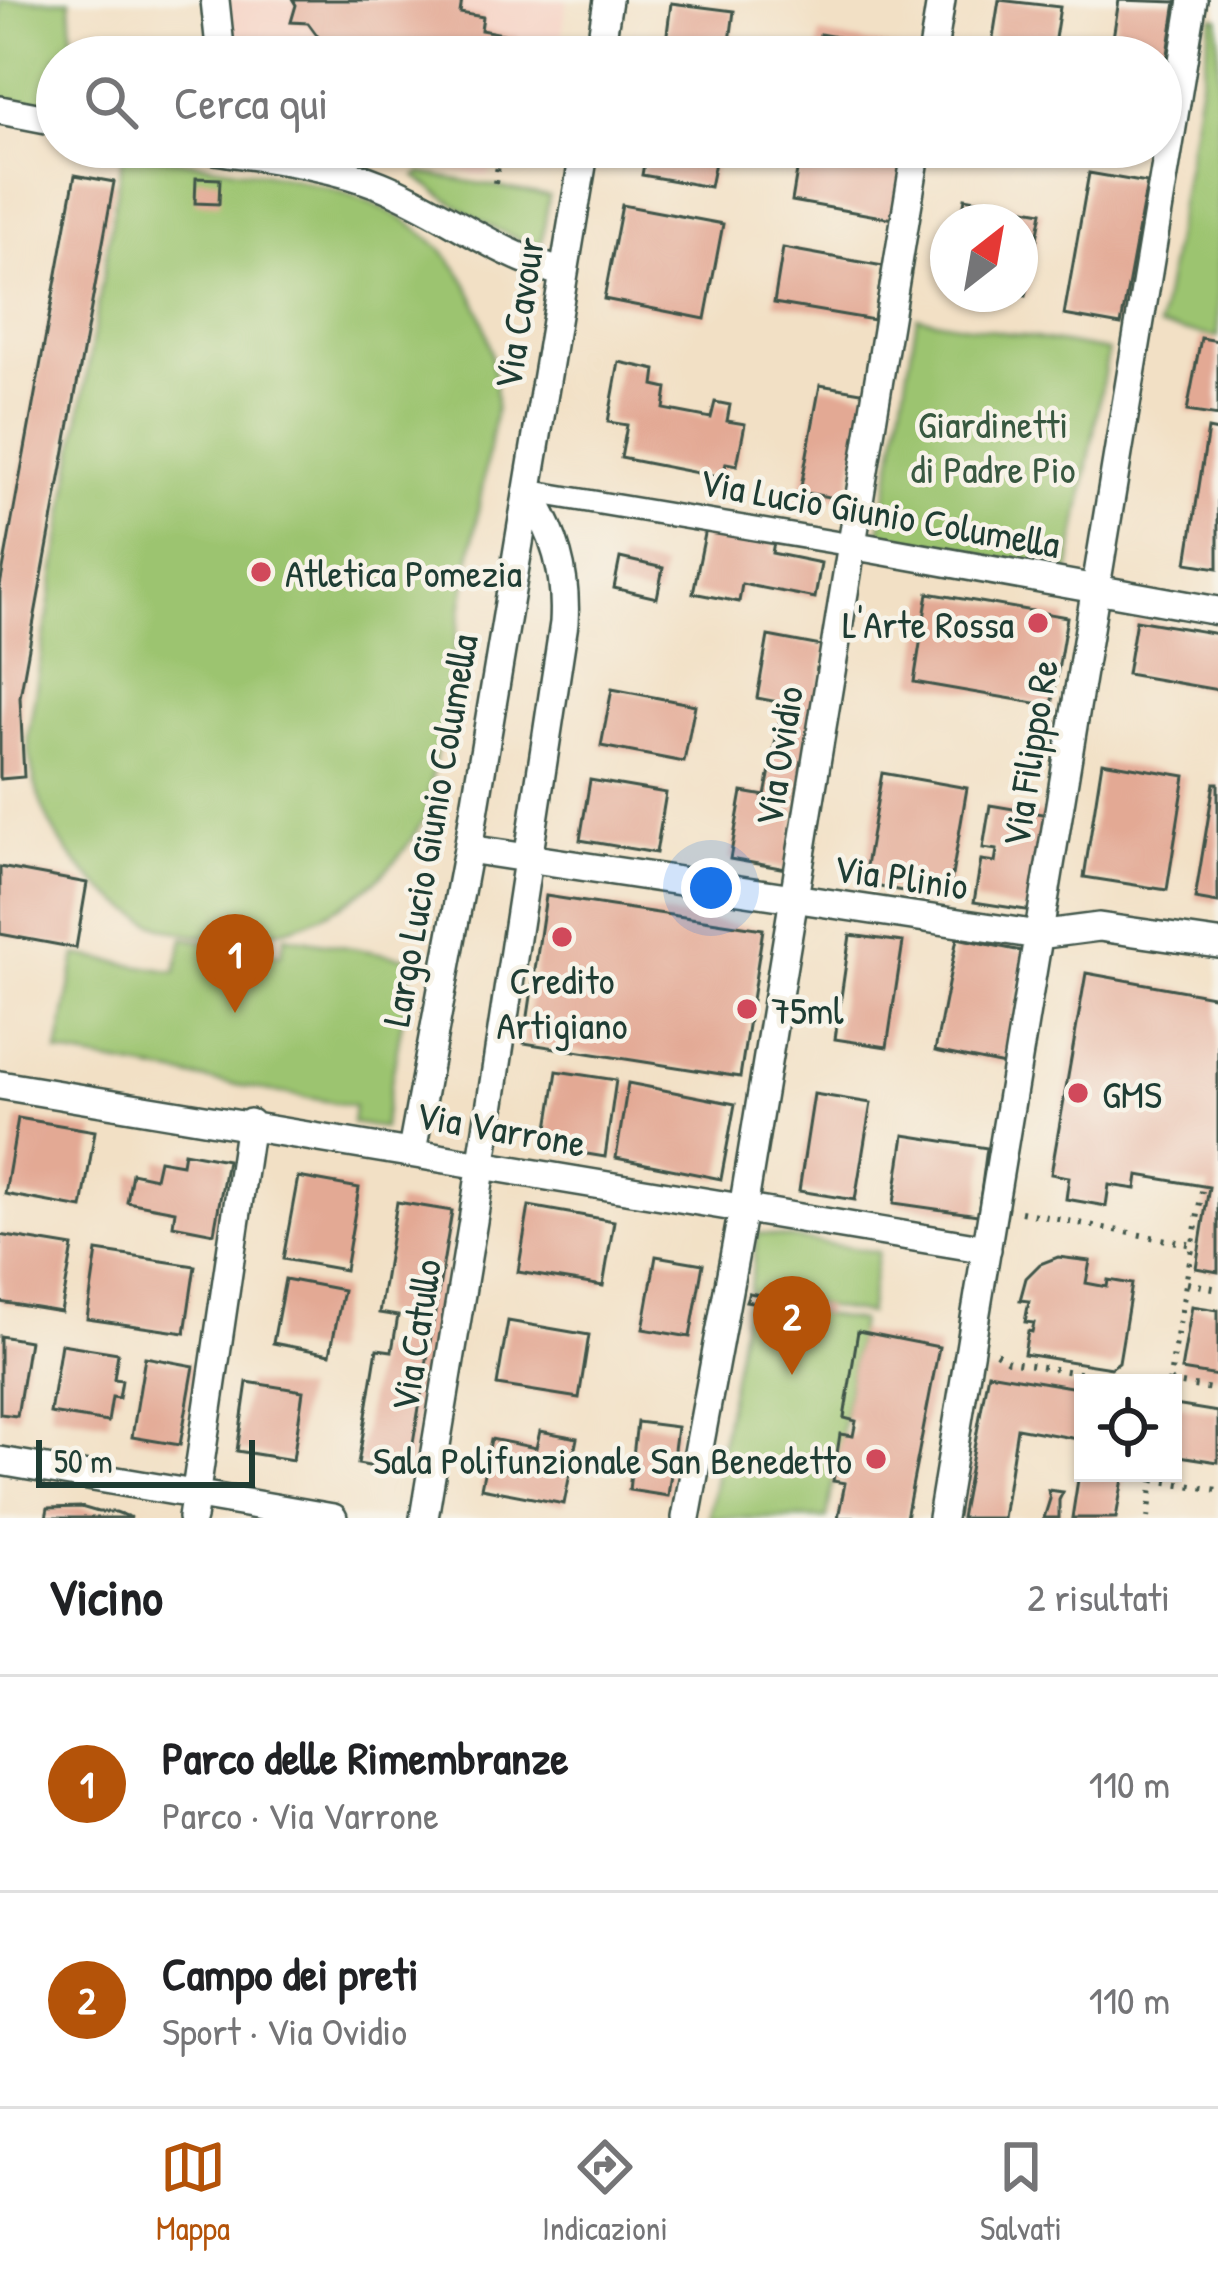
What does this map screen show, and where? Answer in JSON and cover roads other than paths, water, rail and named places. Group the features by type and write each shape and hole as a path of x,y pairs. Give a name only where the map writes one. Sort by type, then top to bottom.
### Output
{"street":[{"path":"215,0 219,36"},
{"path":"602,36 608,0"},
{"path":"935,36 941,0"},
{"name":"Via Filippo Re","path":"1182,66 1193,0"},
{"path":"0,110 36,117"},
{"path":"319,168 372,182 496,249 564,273"},
{"name":"Via Cavour","path":"528,491 582,168"},
{"name":"Via Ovidio","path":"686,1518 743,1209 914,168"},
{"name":"Via Filippo Re","path":"942,1518 1165,168"},
{"path":"482,1164 565,605 558,552 528,491"},
{"name":"Via Lucio Giunio Columella","path":"528,491 1218,611"},
{"name":"Largo Lucio Giunio Columella","path":"412,1151 528,491"},
{"name":"Via Plinio","path":"467,849 1039,935 1113,927 1218,944"},
{"name":"Via Varrone","path":"0,1084 988,1249"},
{"path":"192,1506 250,1123"},
{"name":"Via Catullo","path":"424,1518 482,1164"},
{"path":"0,1461 192,1506 333,1518"}],"place":[{"name":"Atletica Pomezia","path":"261,572"},
{"name":"L'Arte Rossa","path":"1038,623"},
{"name":"Credito Artigiano","path":"562,937"},
{"name":"75ml","path":"747,1009"},
{"name":"Parco delle Rimembranze","path":"235,1013"},
{"name":"GMS","path":"1078,1093"},
{"name":"Campo dei preti","path":"792,1375"},
{"name":"Sala Polifunzionale San Benedetto","path":"876,1459"}],"park label":[{"name":"Giardinetti di Padre Pio","path":"993,446"}]}
